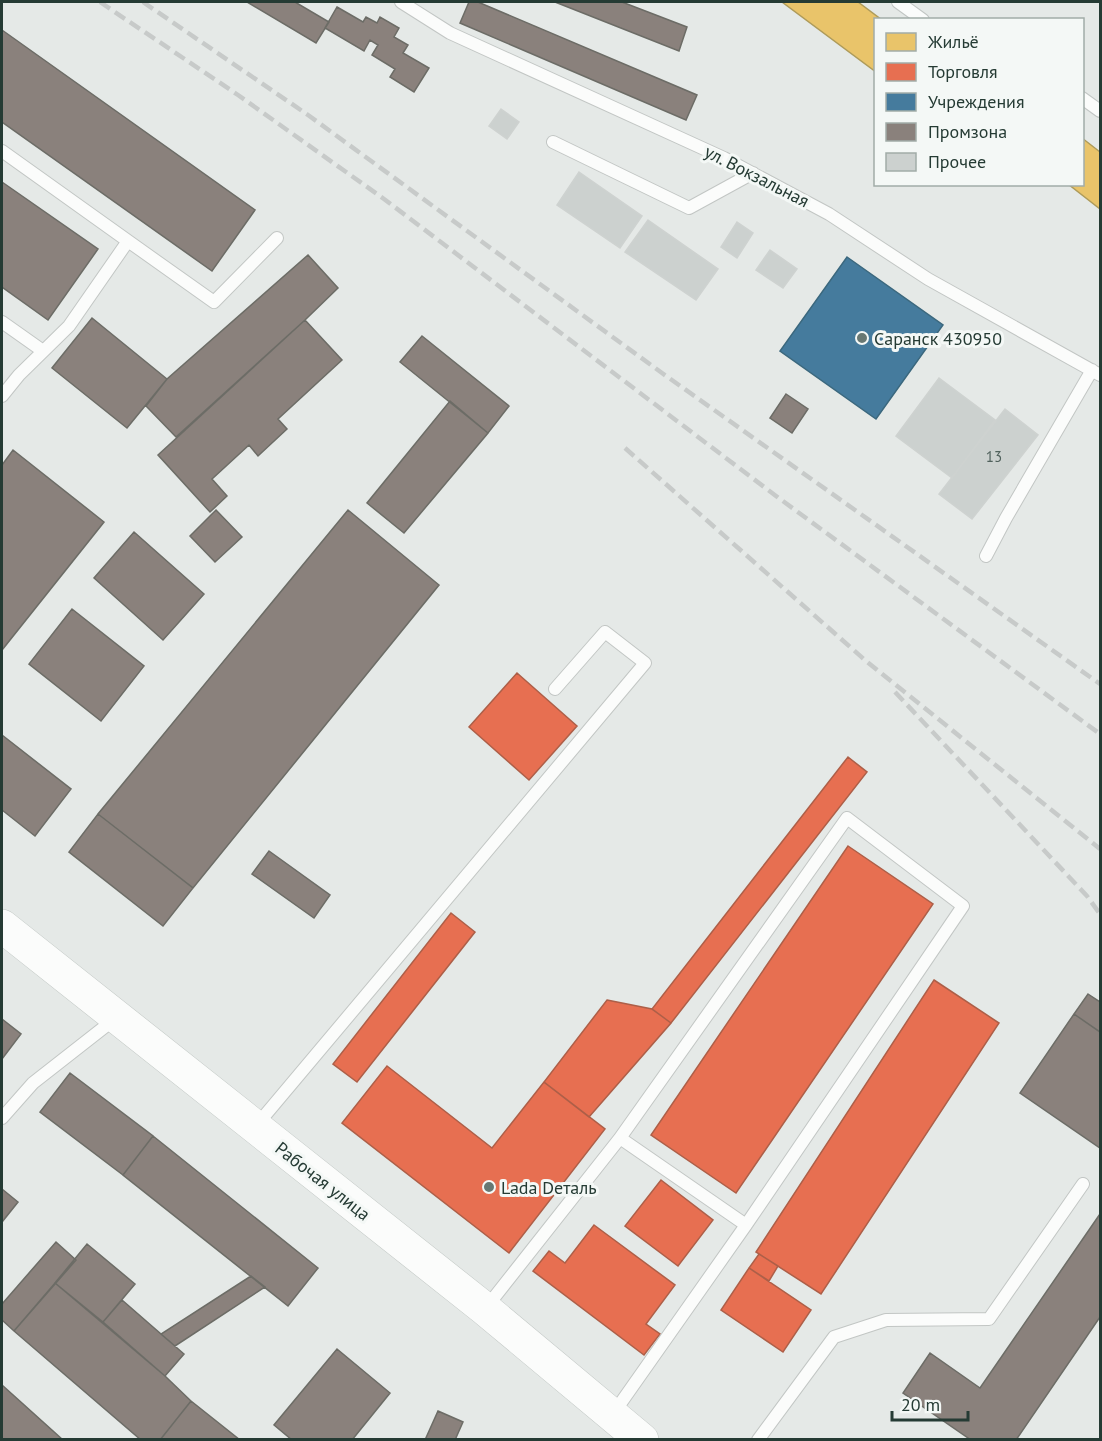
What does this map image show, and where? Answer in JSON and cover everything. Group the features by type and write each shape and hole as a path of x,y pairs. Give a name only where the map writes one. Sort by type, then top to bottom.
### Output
{"street":[{"name":"Рабочая улица","path":"2,926 485,1309 642,1440"}],"lane":[{"name":"ул. Вокзальная","path":"400,2 450,33 753,173 829,214 928,279 1096,373"},
{"path":"898,2 920,18"},
{"path":"1084,99 1101,111"},
{"path":"553,142 689,208 753,173"},
{"path":"2,151 214,302 278,238"},
{"path":"2,396 19,375 69,326 128,242"},
{"path":"2,322 43,351"},
{"path":"986,556 1006,518 1096,373"},
{"path":"255,1127 645,663 605,632 555,689"},
{"path":"485,1309 620,1138 847,819 963,906 746,1225 612,1415"},
{"path":"2,1118 33,1083 117,1017"},
{"path":"620,1138 746,1225"},
{"path":"758,1440 834,1337 886,1320 989,1319 1083,1184"}],"building: Жильё":[{"path":"782,2 858,2 879,18 874,18 874,71"},
{"path":"1084,140 1100,152 1100,209 1071,186 1084,186"}],"building: Торговля":[{"path":"517,673 577,726 529,780 469,727"},
{"path":"848,757 867,772 671,1023 652,1009"},
{"path":"848,846 933,904 736,1193 651,1135"},
{"path":"451,913 475,932 357,1082 333,1064"},
{"path":"934,980 999,1023 821,1294 756,1252"},
{"path":"607,1000 652,1009 671,1023 589,1117 544,1082"},
{"path":"387,1066 492,1148 544,1082 605,1129 509,1253 342,1123"},
{"path":"661,1180 713,1220 678,1266 625,1226"},
{"path":"594,1225 675,1285 646,1324 660,1334 644,1355 533,1271 549,1251 565,1263"},
{"path":"759,1254 778,1266 769,1281 749,1268"},
{"path":"749,1268 811,1310 783,1352 721,1310"}],"building: Учреждения":[{"name":"Саранск 430950","path":"847,257 943,325 876,419 780,351"}],"building: Промзона":[{"path":"247,2 295,2 329,22 316,43"},
{"path":"469,2 478,2 697,95 686,120 460,23"},
{"path":"555,2 622,2 687,27 679,51"},
{"path":"337,7 363,22 366,17 377,23 380,17 399,28 394,37 408,45 403,53 429,68 414,92 390,77 395,69 372,55 378,45 370,40 364,51 325,28"},
{"path":"2,30 255,210 212,271 2,122"},
{"path":"2,182 98,249 48,320 2,287"},
{"path":"308,255 338,288 176,437 146,406 167,379"},
{"path":"92,318 167,379 127,428 52,368"},
{"path":"305,320 342,360 278,419 287,429 258,456 249,445 212,479 227,496 210,512 158,455"},
{"path":"422,336 509,406 488,433 400,362"},
{"path":"786,394 808,409 792,433 770,418"},
{"path":"450,401 488,433 404,533 367,503"},
{"path":"13,450 104,522 2,650 2,465"},
{"path":"216,510 242,537 215,562 190,536"},
{"path":"348,510 439,585 193,888 98,814"},
{"path":"134,532 204,594 163,640 94,578"},
{"path":"72,609 144,666 101,721 29,664"},
{"path":"2,735 71,789 35,836 2,810"},
{"path":"98,814 193,888 163,926 69,852"},
{"path":"269,851 330,895 314,918 252,874"},
{"path":"1088,994 1100,1002 1100,1032 1074,1014"},
{"path":"1074,1014 1100,1032 1100,1148 1020,1093"},
{"path":"2,1019 21,1034 2,1059"},
{"path":"70,1073 153,1136 123,1175 40,1112"},
{"path":"153,1136 318,1268 288,1306 123,1175"},
{"path":"2,1189 18,1202 2,1222"},
{"path":"1100,1214 1100,1317 1016,1440 971,1440 903,1393 930,1353 980,1388"},
{"path":"56,1242 76,1260 14,1331 2,1320 2,1304"},
{"path":"87,1244 135,1284 103,1322 55,1283"},
{"path":"251,1276 265,1287 175,1346 161,1334"},
{"path":"55,1283 165,1376 191,1401 160,1440 141,1440 14,1331"},
{"path":"122,1300 184,1354 165,1376 103,1322"},
{"path":"337,1349 390,1393 352,1440 292,1440 274,1425"},
{"path":"2,1385 63,1440 2,1440"},
{"path":"191,1401 240,1440 160,1440"},
{"path":"438,1411 463,1422 455,1440 425,1440"}],"building: Прочее":[{"path":"501,109 519,122 507,139 489,126"},
{"path":"579,172 642,216 620,248 557,205"},
{"path":"648,220 718,269 696,300 625,252"},
{"path":"737,222 753,233 737,258 721,247"},
{"path":"770,250 797,269 783,288 756,270"},
{"path":"939,378 995,420 952,478 896,436"},
{"path":"1005,409 1038,435 972,519 939,494"}],"railway":[{"path":"100,2 238,95 384,199 776,496 1100,734"},
{"path":"143,2 308,115 662,373 1100,684"},
{"path":"625,448 866,661 1100,849"},
{"path":"895,692 1087,896 1100,914"}],"place":[{"name":"Саранск 430950","path":"862,338"},
{"name":"Lada Dеталь","path":"489,1187"}]}
